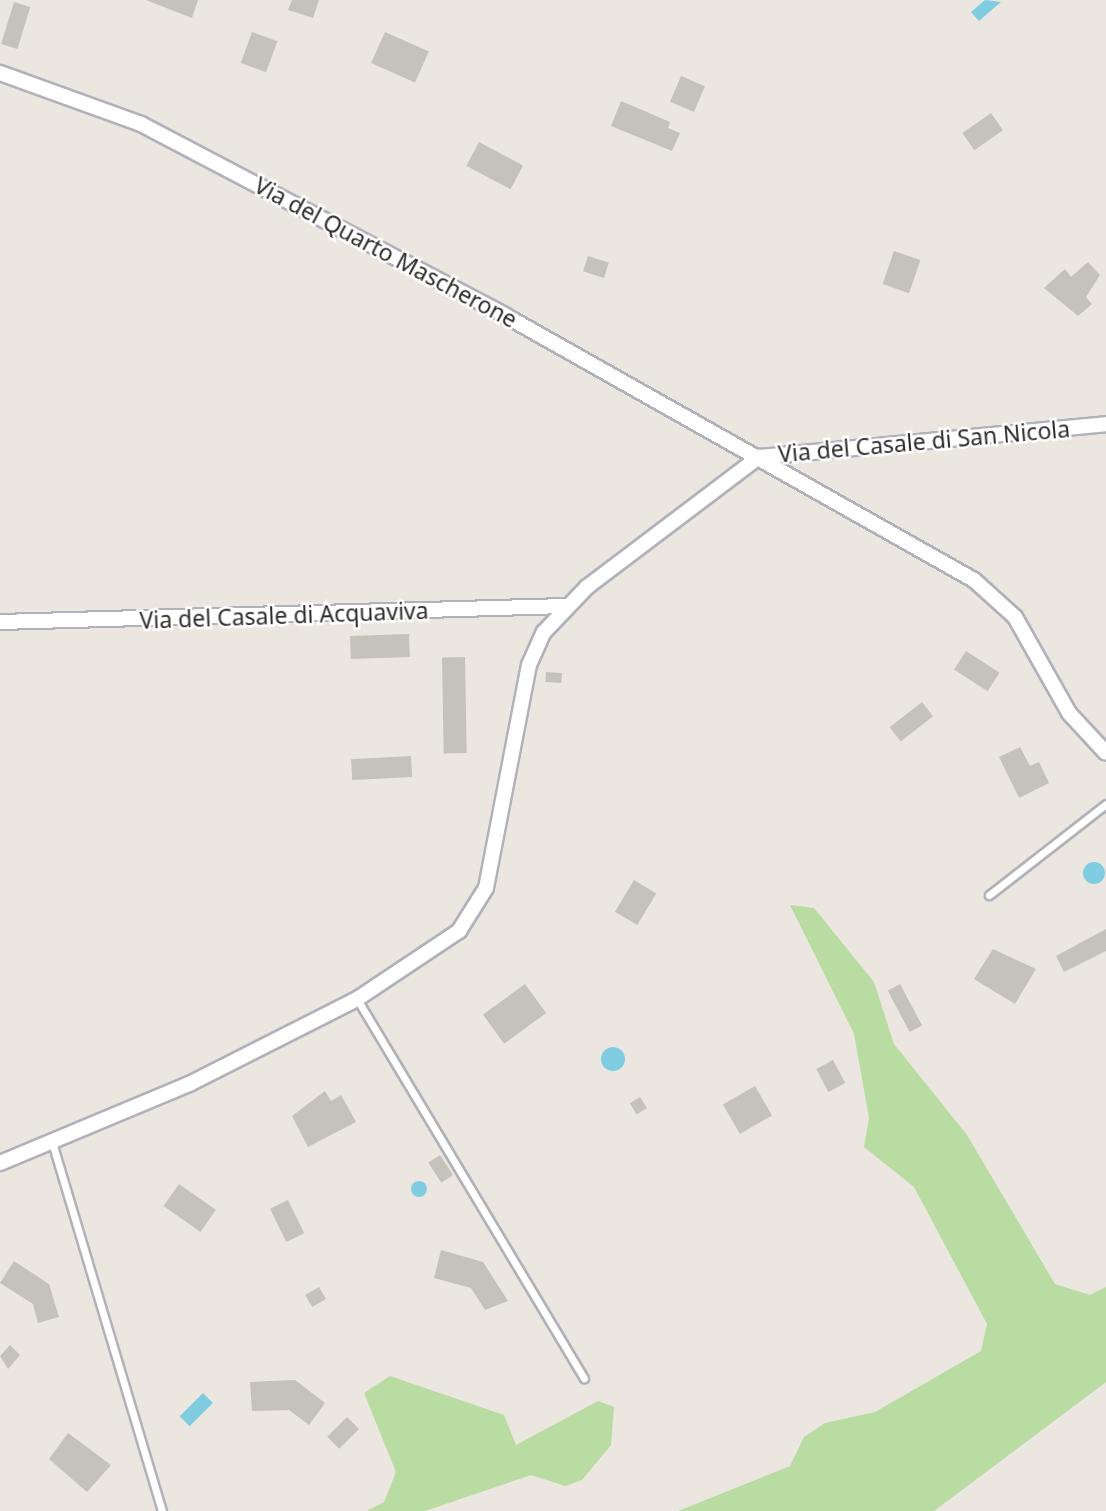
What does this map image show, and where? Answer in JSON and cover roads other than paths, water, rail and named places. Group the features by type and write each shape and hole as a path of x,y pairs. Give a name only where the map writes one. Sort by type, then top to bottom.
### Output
{"street":[{"name":"Via del Quarto Mascherone","path":"0,74 141,124 759,457 997,597 1025,631 1069,713 1106,753"},
{"name":"Via del Casale di San Nicola","path":"0,1163 189,1084 357,999 441,945 478,908 529,664 544,632 567,606 759,457 1106,424"},
{"name":"Via del Casale di Acquaviva","path":"0,622 567,606"}],"lane":[{"path":"989,895 1106,804"},
{"path":"357,999 584,1378"},
{"path":"52,1142 162,1511"}],"water":[{"path":"985,0 1001,2 979,21 971,12"},
{"path":"1094,862 1104,869 1105,873 1098,883 1094,884 1084,877 1083,873 1090,863"},
{"path":"613,1047 622,1050 625,1059 622,1068 613,1071 604,1068 601,1059 604,1050"},
{"path":"416,1181 422,1181 427,1189 425,1195 416,1197 411,1192 411,1186"},
{"path":"203,1393 213,1403 190,1426 180,1416"}]}
